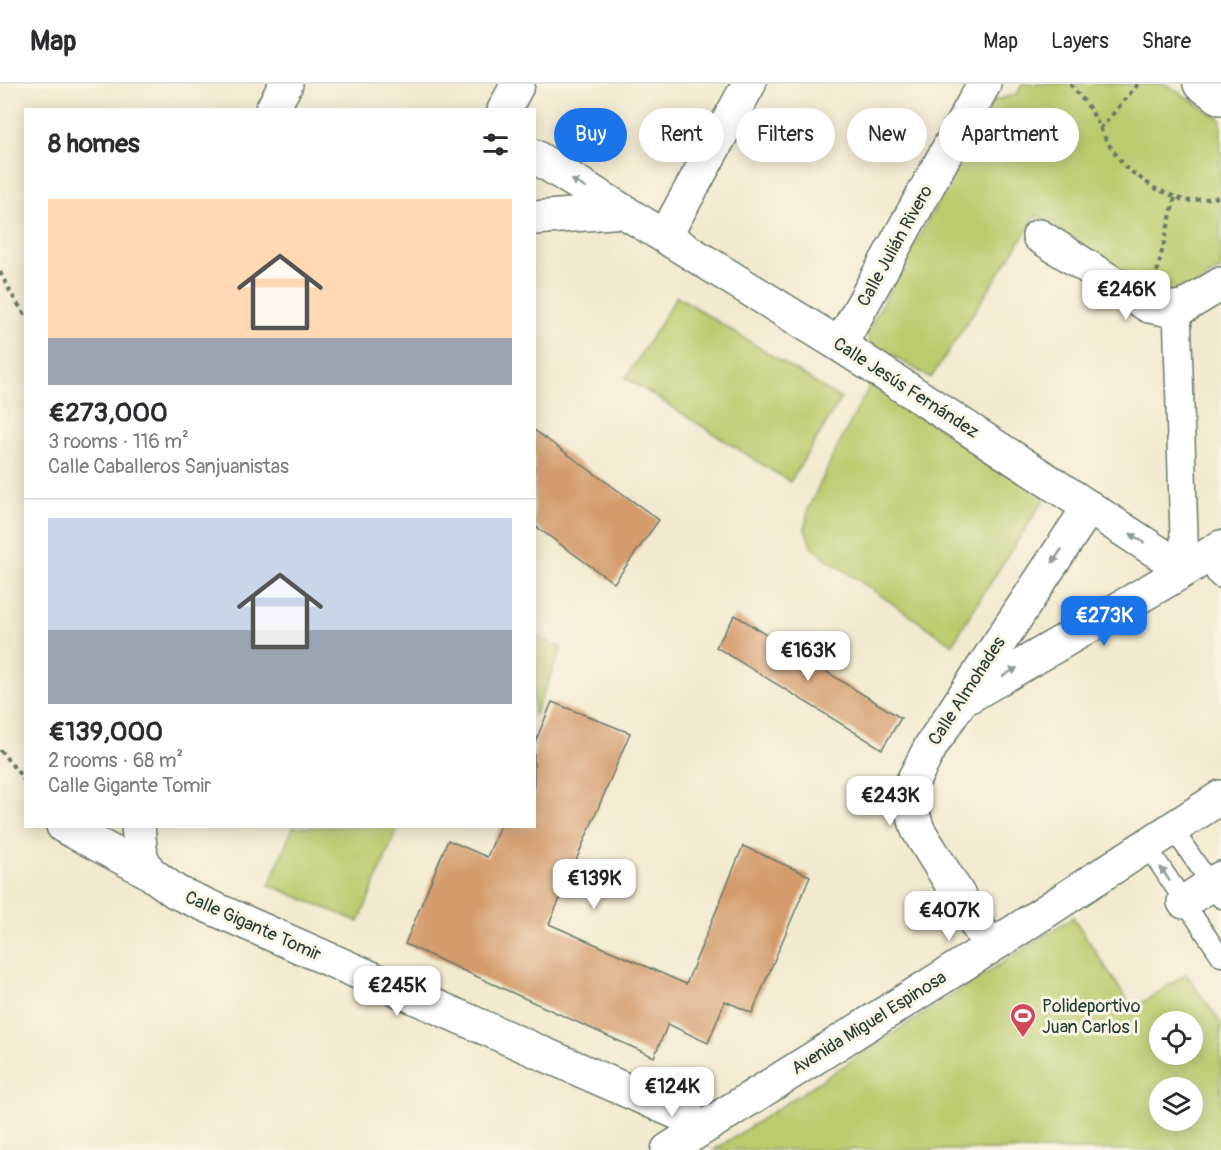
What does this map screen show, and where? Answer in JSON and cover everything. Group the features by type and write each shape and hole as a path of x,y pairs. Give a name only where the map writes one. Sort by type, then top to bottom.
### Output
{"street":[{"path":"273,108 286,84"},
{"path":"505,108 518,84"},
{"path":"665,236 749,84"},
{"name":"Calle Julián Rivero","path":"840,345 984,84"},
{"path":"1200,84 1221,98"},
{"name":"Calle Jesús Fernández","path":"536,157 840,345 1089,507 1209,561"},
{"path":"536,218 624,211"},
{"path":"1039,236 1163,307 1184,307 1221,284"},
{"path":"960,702 1209,561 1163,307"},
{"name":"Calle Almohades","path":"990,946 918,830 911,807 911,785 931,746 1089,507"},
{"name":"Avenida Miguel Espinosa","path":"668,1150 1221,797"},
{"name":"Calle Gigante Tomir","path":"67,828 85,839 143,852 176,892 687,1117 703,1128"},
{"path":"70,828 82,832 104,831 108,828"},
{"path":"1184,902 1218,887"}],"lane":[{"path":"1160,837 1218,887"},
{"path":"1160,837 1184,902 1221,957"}],"path":[{"path":"1070,84 1091,110 1107,142 1126,168 1156,189 1186,201 1221,196"},
{"path":"1101,129 1138,84"},
{"path":"1163,307 1175,197"},
{"path":"0,272 24,313"},
{"path":"0,750 24,780"}],"green space":[{"path":"1022,84 1166,84 1221,119 1221,269 1174,297 1161,296 1037,215 931,378 869,342 867,332 960,162 1079,162 1079,108 989,108 993,101 1017,94"},
{"path":"677,296 841,399 790,482 626,378"},
{"path":"870,385 1047,495 953,645 830,561 811,546 805,529 808,509"},
{"path":"536,637 562,648 536,711"},
{"path":"293,828 398,828 359,922 269,885"},
{"name":"Polideportivo Juan Carlos I","path":"1073,917 1133,1009 1186,974 1221,1023 1221,1150 714,1150"}],"building":[{"path":"536,431 659,520 614,583 536,526"},
{"path":"735,615 901,718 882,749 716,647"},
{"path":"552,702 630,733 549,924 686,984 743,846 810,876 752,1013 725,1001 708,1043 668,1024 654,1057 405,944 448,840 487,857 499,828 536,828 536,740"}],"place":[{"name":"Polideportivo Juan Carlos I","path":"1023,1039"}]}
